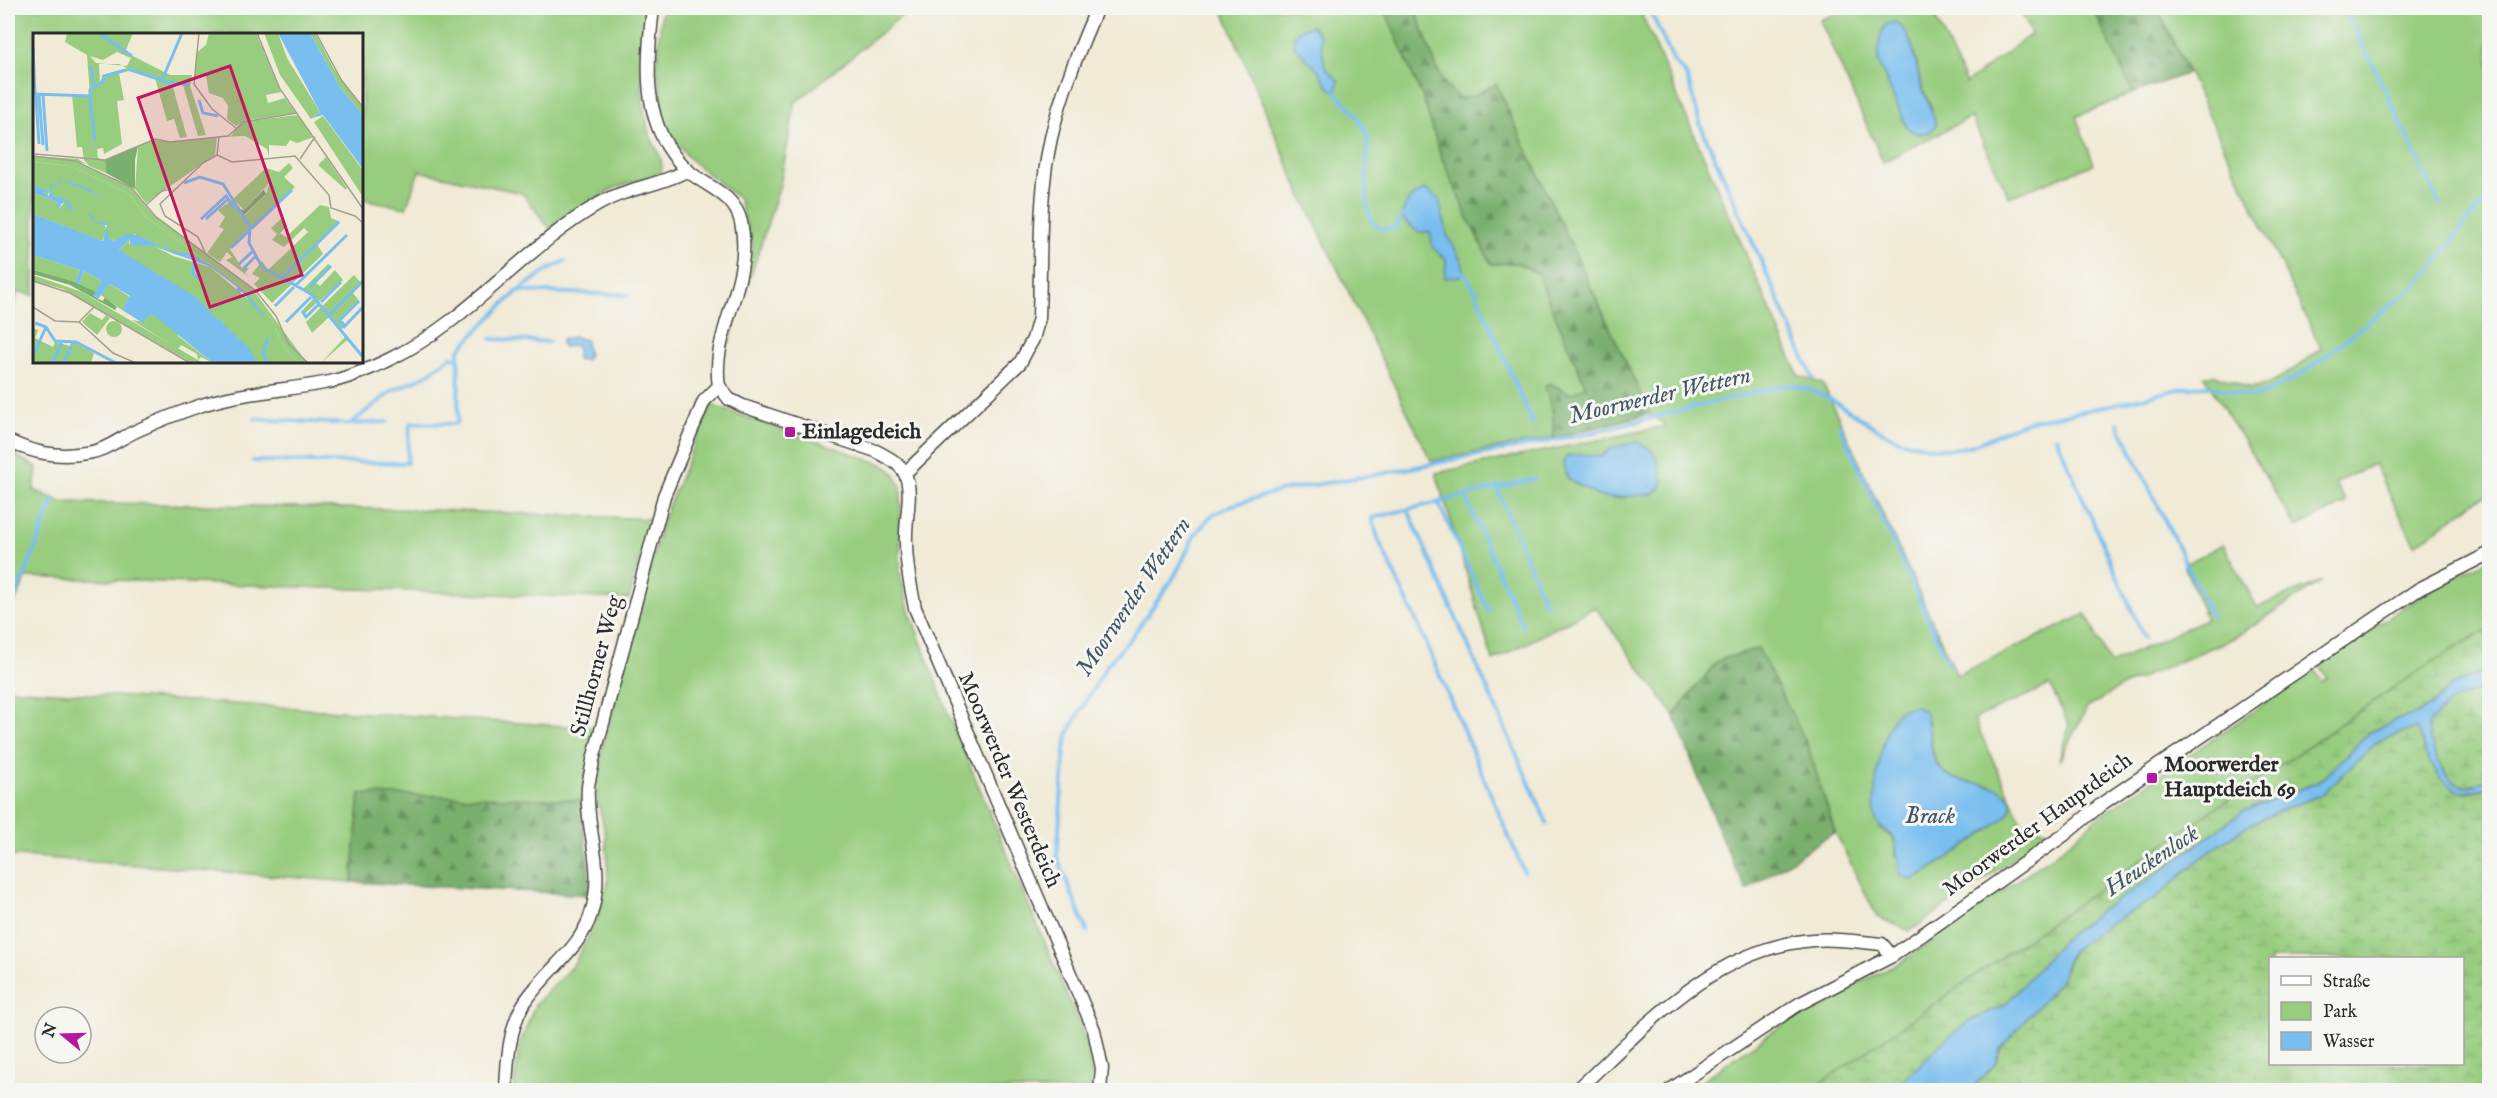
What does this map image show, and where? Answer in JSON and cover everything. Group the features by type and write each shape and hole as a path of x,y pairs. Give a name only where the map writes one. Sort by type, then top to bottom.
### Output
{"street":[{"path":"653,8 648,65 652,108 660,135 670,152 688,170 720,191 732,202 740,219 745,246 740,279 719,353 716,371 719,386 729,399 743,406 876,451 893,460 905,473 1020,363 1033,339 1039,318 1044,188 1050,139 1076,58 1097,8"},
{"path":"8,441 48,455 89,453 109,447 159,421 213,401 245,393 323,383 363,371 392,358 437,331 549,239 598,204 618,194 673,178 688,170"},
{"name":"Stillhorner Weg","path":"506,1090 512,1038 519,1014 536,988 567,955 590,918 597,885 598,866 588,787 593,760 664,496 704,401 719,386"},
{"name":"Moorwerder Westerdeich","path":"905,473 909,490 906,535 908,572 915,608 1094,1030 1102,1068 1100,1087 1112,1090"},
{"name":"Moorwerder Hauptdeich","path":"1670,1090 1798,1004 1892,956 2064,835 2103,803 2311,661 2419,589 2490,553"},
{"path":"1577,1090 1683,994 1705,977 1754,954 1796,942 1830,939 1882,944 1892,956"}],"green space":[{"path":"8,8 646,8 642,53 643,99 648,130 660,156 661,173 614,188 550,229 522,193 419,171 406,208 363,199 363,33 33,33 33,295 17,292 8,329"},
{"path":"662,8 911,8 795,103 780,185 728,346 753,249 739,199 690,159 664,127 657,65"},
{"path":"1222,8 1384,8 1424,101 1440,153 1491,264 1518,263 1537,273 1586,387 1571,394 1549,383 1547,394 1553,414 1553,438 1431,461 1296,184"},
{"path":"1384,8 1413,8 1437,70 1443,81 1460,99 1473,96 1496,84 1650,414 1553,438 1553,414 1545,386 1549,383 1571,394 1586,387 1537,273 1518,263 1491,264 1440,153 1424,101"},
{"path":"1413,8 1639,8 1799,376 1823,384 1957,675 2086,614 2110,664 2206,619 2184,565 2223,544 2257,607 2322,581 2234,638 2120,687 2087,708 2059,761 2069,725 2050,685 1974,719 2022,823 2052,832 1910,931 1877,917 1835,832 1807,744 1717,661 1674,715 1595,607 1493,661 1436,473 1666,426 1650,414 1496,84 1473,96 1460,99 1450,91 1437,69","holes":["1609,449 1656,457 1663,481 1634,495 1613,498 1594,492 1566,475 1563,463 1601,457","1898,712 1928,719 1936,761 1947,775 1988,785 1896,857 1893,840 1880,829 1879,783 1881,753 1890,725"]},
{"path":"1849,8 1931,8 1966,83 2031,34 2020,8 2093,8 2133,93 2076,117 2094,164 2009,197 1971,117 1883,162 1820,20","holes":["1911,43 1923,90 1932,108 1922,135 1907,127 1888,82"]},
{"path":"2093,8 2157,8 2188,73 2133,93"},
{"path":"2157,8 2489,8 2489,495 2481,498 2415,545 2374,464 2335,483 2346,503 2296,527 2204,376 2219,377 2244,386 2263,385 2285,375 2321,348"},
{"path":"711,405 885,465 894,473 901,487 900,574 909,610 949,716 1085,1038 1092,1072 1090,1090 513,1090 520,1044 535,1005 573,965 597,921 608,881 606,837 596,792 603,745 663,519"},
{"path":"8,452 37,467 34,490 62,502 434,510 651,519 629,599 27,577 8,617"},
{"path":"2489,560 2489,629 2395,686 2243,789 1811,1090 1689,1090 1802,1012 1906,959 2062,849 2100,816 2314,670 2322,682 2327,677 2319,666 2402,608 2444,581"},
{"path":"2489,629 2489,670 2452,685 2431,706 2419,713 2370,732 2319,782 2244,811 2143,884 2106,907 2066,937 2005,1005 1985,1014 1925,1060 1894,1090 1811,1090 2243,789 2395,686"},
{"path":"1758,648 1807,744 1835,832 1746,890 1724,844 1674,715 1717,661"},
{"path":"2489,686 2489,778 2471,787 2459,785 2452,780 2439,763 2431,742 2428,724 2451,701"},
{"path":"8,689 595,728 582,800 360,794 352,882 8,855"},
{"path":"2414,728 2418,730 2436,768 2450,785 2466,792 2489,787 2489,1090 1970,1090 1995,1064 2000,1049 2061,980 2073,950 2112,922 2156,898 2196,862 2245,827 2321,795 2378,741"},
{"path":"360,794 582,800 591,895 352,882"}],"water":[{"path":"1896,22 1908,35 1920,81 1935,120 1936,125 1929,133 1915,133 1907,127 1878,62 1880,36 1886,24"},
{"path":"1312,26 1320,36 1325,67 1339,81 1336,92 1329,88 1319,71 1295,47 1294,36 1301,29"},
{"path":"1425,189 1439,199 1447,234 1462,262 1465,275 1445,278 1446,259 1433,248 1430,232 1418,232 1401,217 1408,200"},
{"path":"574,337 586,340 589,354 586,360 577,359 577,345 564,347 561,344 562,339"},
{"path":"1638,442 1650,449 1656,457 1663,481 1660,489 1652,494 1608,498 1598,496 1568,479 1563,463 1567,456 1581,454 1601,457 1612,448"},
{"name":"Heuckenlock","path":"2489,670 2489,686 2451,701 2428,724 2434,752 2452,780 2468,787 2489,778 2489,787 2466,792 2458,791 2441,779 2426,756 2418,730 2414,728 2378,741 2321,795 2245,827 2196,862 2156,898 2112,922 2073,950 2061,980 2000,1049 1995,1064 1970,1090 1894,1090 1943,1042 1968,1022 2005,1005 2066,937 2106,907 2143,884 2244,811 2319,782 2370,732 2419,713 2431,706 2452,685"},
{"name":"Brack","path":"1915,706 1925,711 1933,755 1942,771 1951,777 1994,787 2011,800 2011,807 2003,819 1978,838 1911,880 1901,875 1896,843 1876,820 1874,805 1879,761 1887,731 1898,712"}],"waterway":[{"path":"1649,8 1674,62 1687,76 1701,126 1813,378"},
{"path":"2345,8 2440,205"},
{"path":"1336,92 1357,116 1366,133 1366,194 1368,210 1373,222 1382,229 1397,227 1401,217 1405,215"},
{"name":"Moorwerder Wettern","path":"1087,931 1057,857 1065,748 1069,731 1107,665 1131,638 1174,577 1196,533 1212,515 1230,506 1279,491 1586,434 1785,385 1800,387 1827,398 1895,438 1923,446 1950,449 1977,443 2026,422 2181,388 2212,386 2255,396 2277,388 2317,363 2412,288 2490,197"},
{"path":"253,461 407,463 410,425 413,423 455,424 458,421 459,350 521,289 565,261"},
{"path":"1464,273 1474,288 1533,425"},
{"path":"516,291 628,295"},
{"path":"491,339 549,342"},
{"path":"350,424 392,391 425,376 451,357 458,358"},
{"path":"255,419 350,424 387,422"},
{"path":"2118,423 2211,616"},
{"path":"1840,426 1949,665"},
{"path":"2056,437 2144,638"},
{"path":"1524,872 1420,629 1379,541 1372,518 1534,479"},
{"path":"1497,488 1546,605"},
{"path":"1465,496 1523,627"},
{"path":"8,612 21,585 54,499"},
{"path":"1438,502 1489,612"},
{"path":"1408,510 1547,823"}],"place":[{"name":"Einlagedeich","path":"790,432"},
{"name":"Moorwerder Hauptdeich 69","path":"2152,778"}]}
